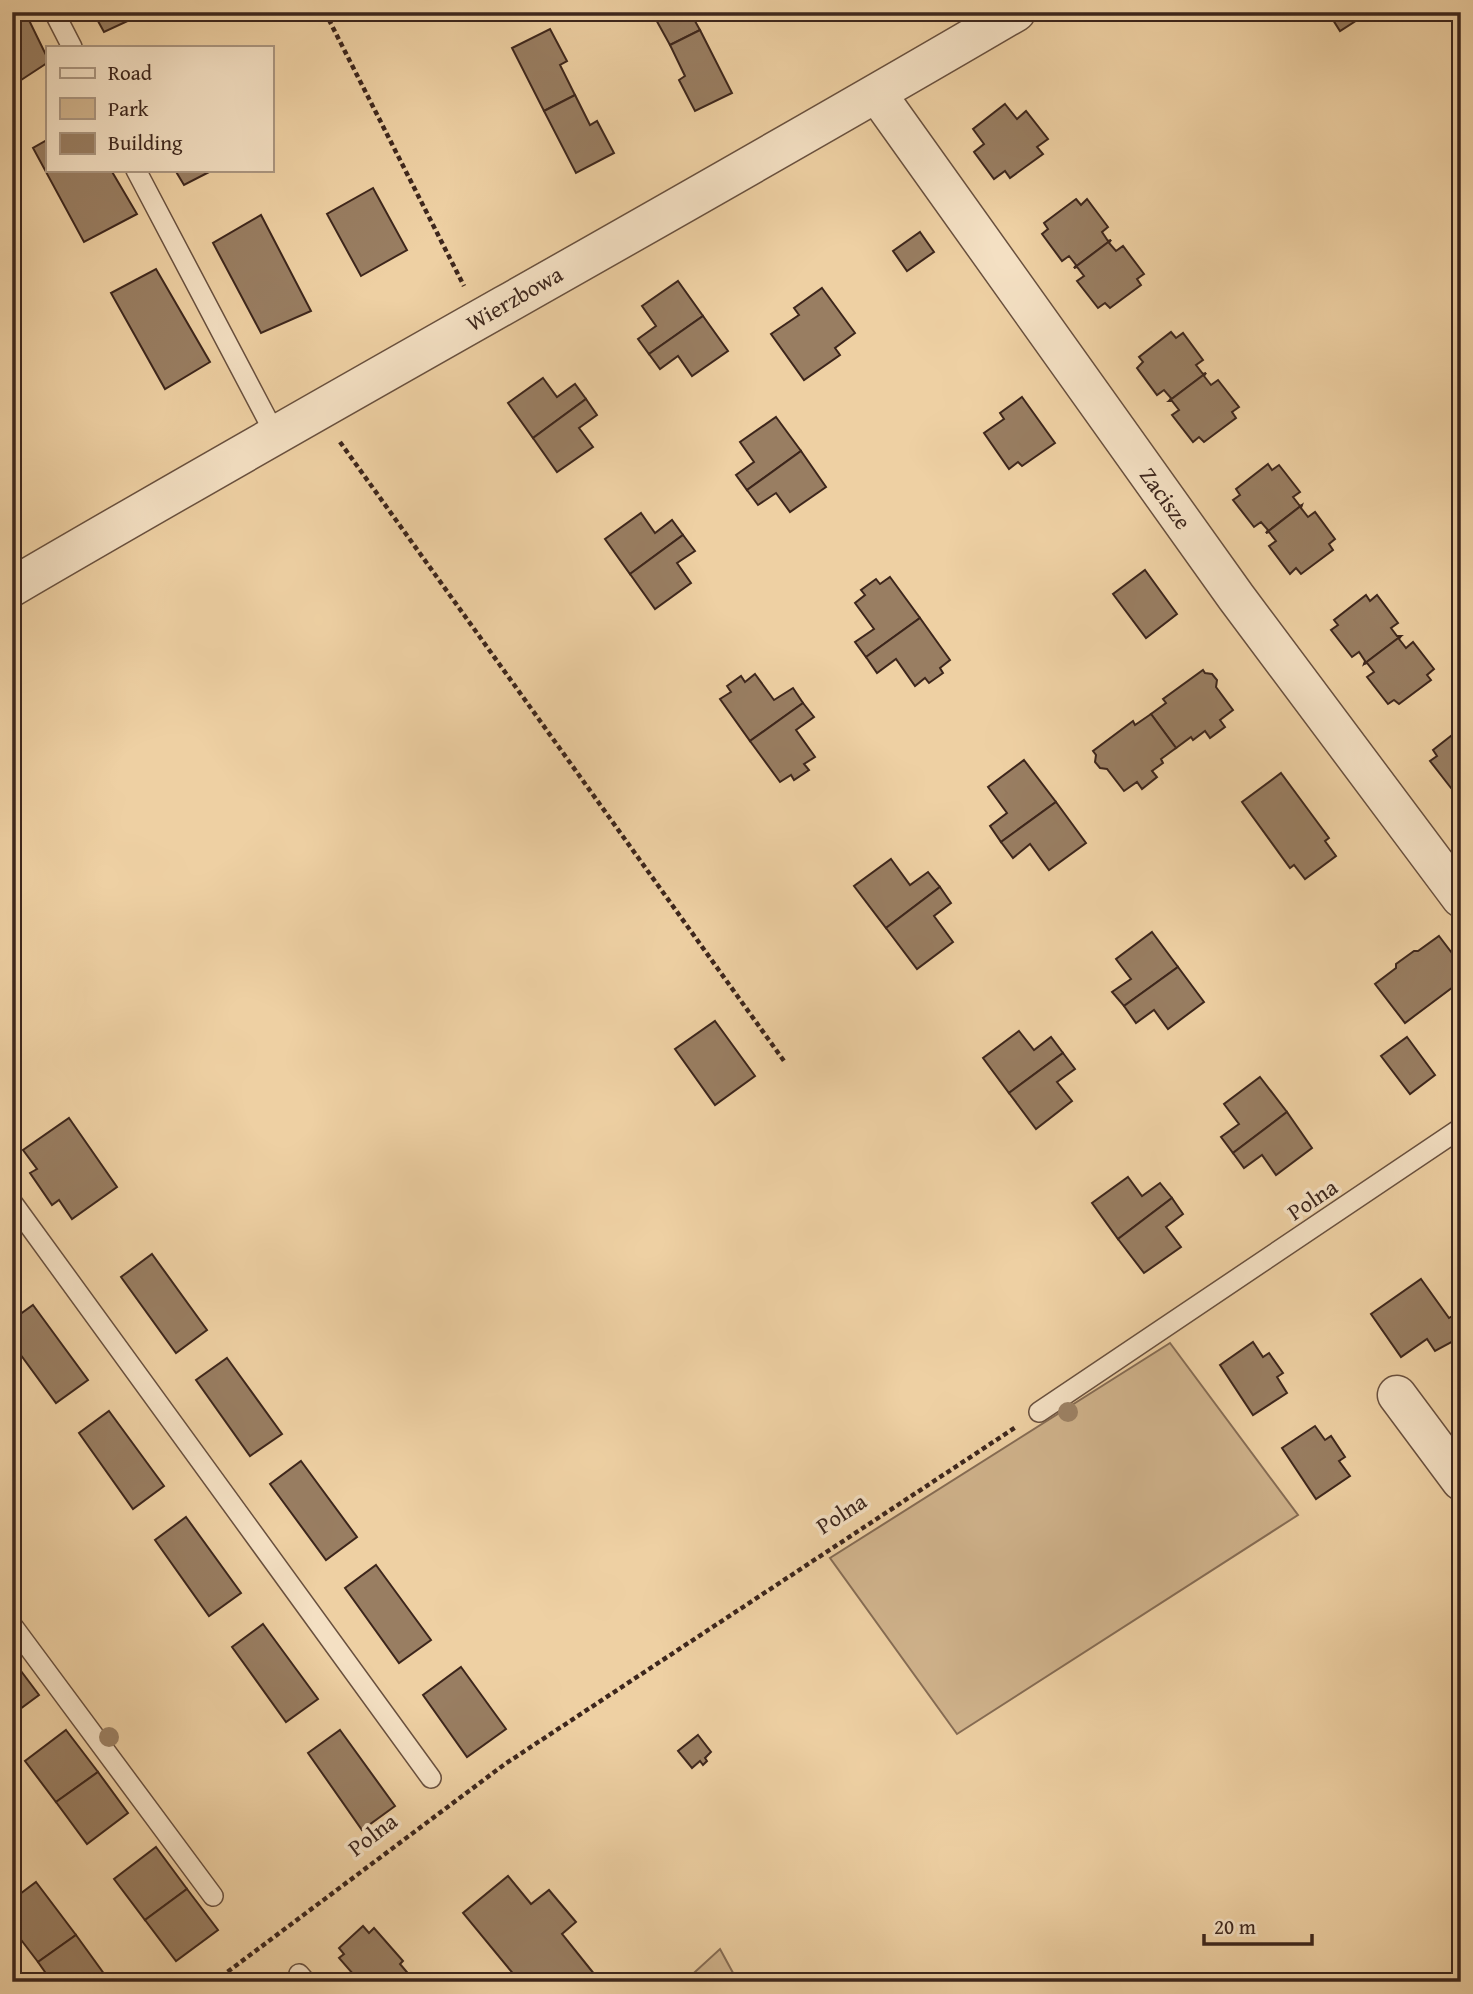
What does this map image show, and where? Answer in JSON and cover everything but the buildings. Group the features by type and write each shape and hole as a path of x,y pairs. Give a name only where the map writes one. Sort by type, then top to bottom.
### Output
{"street":[{"name":"Wierzbowa","path":"12,587 1016,12"},
{"name":"Zacisze","path":"877,94 1236,597 1461,898"},
{"path":"1397,1395 1461,1482"}],"lane":[{"path":"54,12 71,46"},
{"path":"137,172 275,434"},
{"name":"Polna","path":"1039,1412 1461,1128"},
{"path":"12,1202 431,1778"},
{"path":"12,1625 213,1895"}],"path":[{"path":"326,12 480,318"},
{"path":"317,410 784,1061"},
{"name":"Polna","path":"214,1982 505,1764 1039,1412"}],"green space":[{"path":"1170,1343 1298,1515 957,1734 830,1558"},
{"path":"720,1949 738,1982 684,1982"}]}
